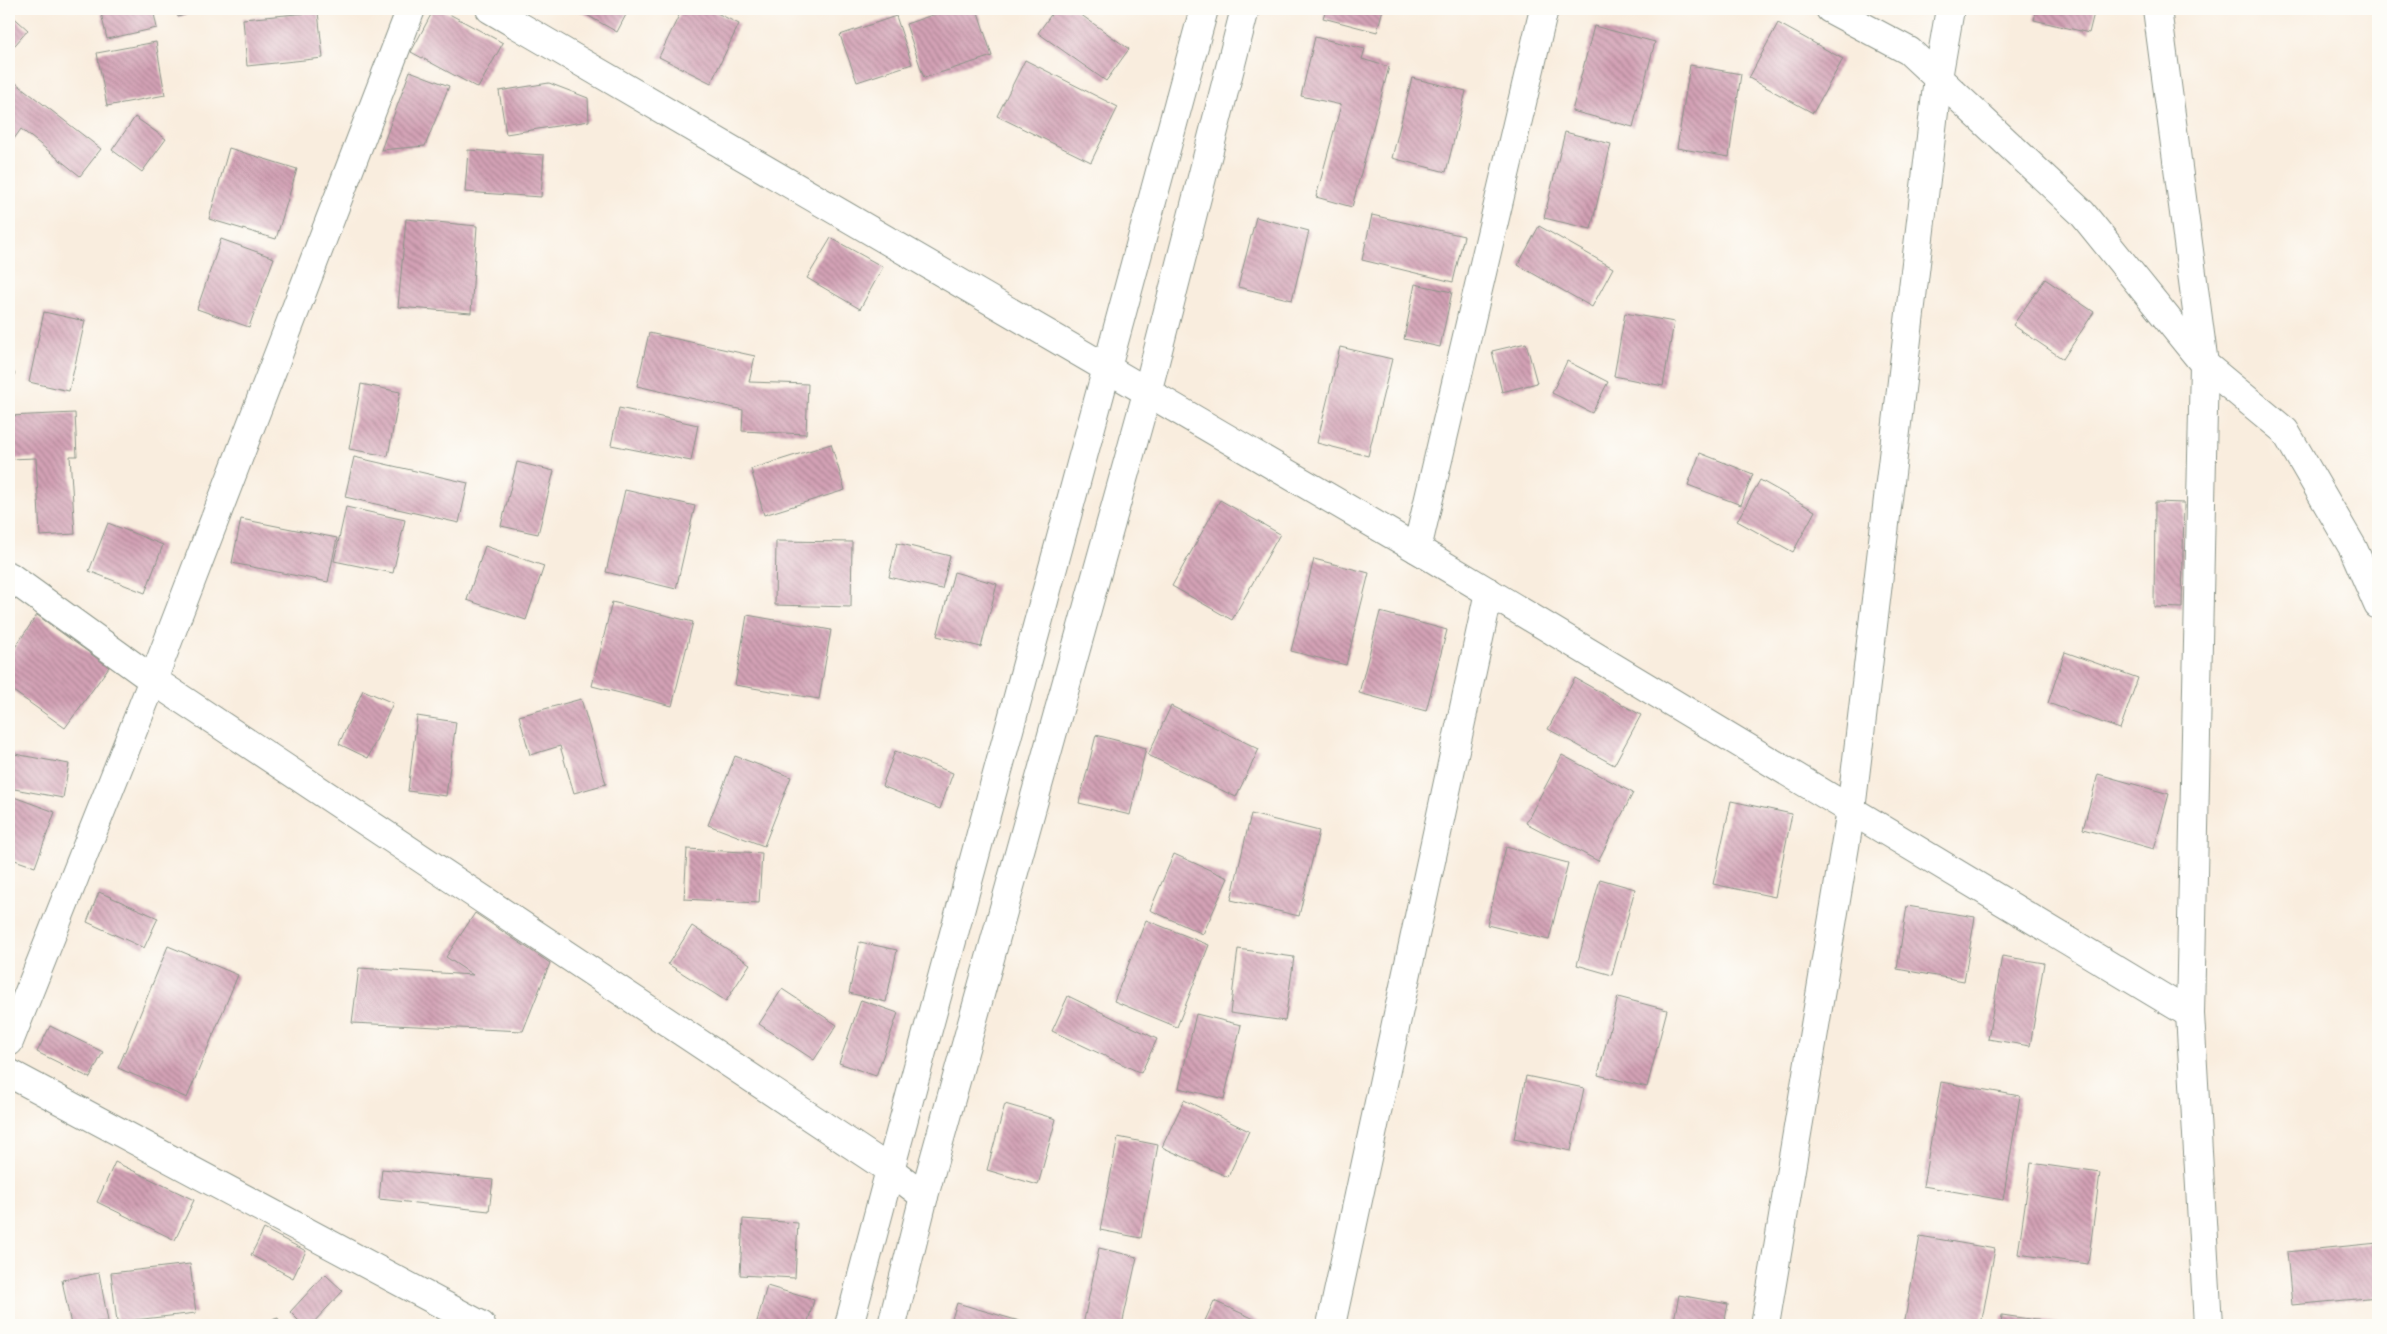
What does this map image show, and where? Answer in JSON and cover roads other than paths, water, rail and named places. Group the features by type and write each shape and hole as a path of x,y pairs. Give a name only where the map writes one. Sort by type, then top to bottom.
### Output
{"street":[{"path":"9,1042 154,680 411,9"},
{"path":"490,9 1106,370 1417,548 2190,1014"},
{"path":"850,1325 890,1170 1204,9"},
{"path":"892,1325 924,1196 1147,392 1245,9"},
{"path":"1417,548 1544,9"},
{"path":"1830,9 1909,50 2082,213 2204,364 2285,431 2353,548 2378,605"},
{"path":"1765,1325 1851,810 1938,78 1950,9"},
{"path":"2157,9 2204,364 2190,1014 2208,1325"},
{"path":"9,576 154,680 890,1170 924,1196"},
{"path":"1331,1325 1489,592"},
{"path":"9,1073 481,1325"}]}
